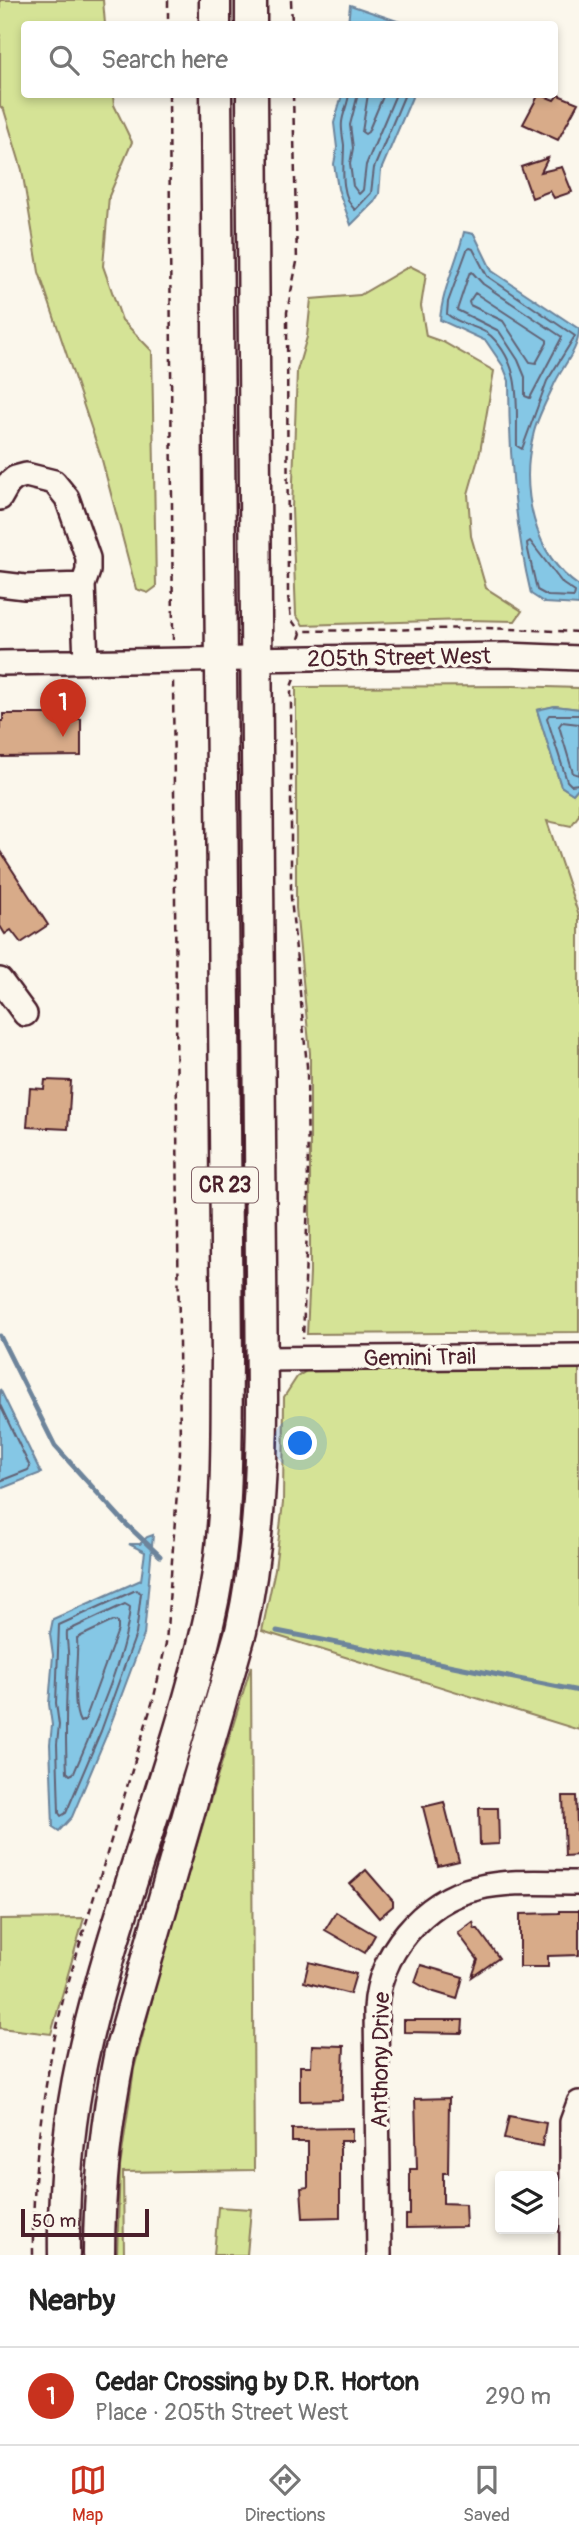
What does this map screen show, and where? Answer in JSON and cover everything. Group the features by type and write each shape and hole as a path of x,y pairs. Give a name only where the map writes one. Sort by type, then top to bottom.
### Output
{"main road":[{"path":"215,0 215,21"},
{"path":"251,0 251,21"},
{"name":"CR 23","path":"64,2255 69,2146 81,2063 97,1996 200,1657 214,1594 221,1544 226,1466 227,1344 216,98"},
{"name":"CR 23","path":"99,2255 103,2158 109,2105 120,2052 248,1601 261,1487 252,98"}],"street":[{"path":"0,498 8,484 8,475 46,478 63,491 88,558 88,571 83,585 86,661"},
{"path":"0,584 25,587 83,585"},
{"name":"205th Street West","path":"173,660 505,655 579,659"},
{"path":"0,663 173,660"},
{"path":"0,980 25,1014"},
{"name":"Gemini Trail","path":"262,1359 579,1356"},
{"name":"Anthony Drive","path":"379,2255 376,2009 380,1984 390,1959 404,1937 421,1918 461,1893 503,1884 579,1882"},
{"path":"572,2255 572,2122 579,2103"}],"path":[{"path":"168,0 168,21"},
{"path":"291,0 292,21"},
{"path":"33,2255 32,2218 38,2140 52,2048 66,1989 162,1668 180,1451 169,98"},
{"path":"293,98 297,262 287,312 288,596 291,619 301,633"},
{"path":"301,633 486,628 579,632"},
{"path":"299,639 301,633"},
{"path":"295,677 291,687 291,898 307,1080 308,1198 303,1339"}],"green space":[{"path":"0,0 103,0 105,21 21,21 21,98 113,98 132,142 109,196 103,266 122,320 152,351 156,587 148,593 136,589 102,460 39,272 22,170 4,110 0,106"},
{"path":"410,266 426,274 421,306 426,336 443,342 494,371 480,452 468,494 471,536 486,588 522,611 515,621 303,625 296,615 292,509 297,371 307,337 311,299 360,295"},
{"path":"296,687 579,688 579,709 555,706 537,710 561,786 573,794 579,787 579,815 571,826 547,821 579,916 579,1332 307,1334 310,1273 310,1053 296,908"},
{"path":"579,1367 579,1730 262,1631 275,1569 283,1503 284,1397 297,1377 308,1370"},
{"path":"251,1666 254,2170 123,2172 124,2255 117,2255 120,2167 134,2069 165,1950"},
{"path":"84,1918 51,2034 0,2028 0,1919"},
{"path":"218,2207 251,2209 247,2255 214,2255"}],"water":[{"path":"350,5 397,21 348,21"},
{"path":"341,98 412,98 381,170 379,194 351,225 338,189 334,164 337,148 334,123"},
{"path":"464,232 474,234 492,271 579,329 573,352 556,380 536,424 529,456 528,477 534,519 541,539 563,573 579,586 579,605 545,603 531,594 520,541 514,488 509,381 503,366 486,341 440,320"},
{"path":"555,706 579,709 579,787 573,794 561,786 537,710"},
{"path":"0,1389 41,1473 0,1489"},
{"path":"153,1535 144,1635 72,1817 59,1831 53,1827 50,1744 52,1725 49,1704 53,1655 50,1634 53,1619 141,1580 145,1552 129,1544 140,1544"}],"building":[{"path":"558,95 578,103 558,140 523,124 537,98 554,100"},
{"path":"548,158 541,172 562,167 572,192 554,198 550,191 532,198 521,167"},
{"path":"3,714 69,714 69,719 81,719 81,756 0,757 0,721 3,721"},
{"path":"0,851 48,925 21,943 11,930 5,934 0,926"},
{"path":"45,1080 71,1081 68,1129 27,1127 30,1088 44,1089"},
{"path":"563,1796 576,1796 578,1855 565,1856"},
{"path":"444,1802 459,1861 438,1866 423,1807"},
{"path":"479,1808 498,1808 499,1844 480,1845"},
{"path":"366,1870 393,1901 393,1906 379,1918 350,1884"},
{"path":"579,1911 579,1955 548,1956 548,1967 520,1967 520,1914"},
{"path":"336,1912 375,1935 365,1953 325,1930"},
{"path":"473,1922 475,1929 478,1929 499,1958 472,1977 478,1960 458,1933"},
{"path":"309,1962 356,1974 350,1994 304,1982"},
{"path":"421,1965 463,1977 457,1999 431,1991 415,1982"},
{"path":"404,2020 463,2020 462,2033 404,2032"},
{"path":"312,2045 344,2046 342,2100 300,2101 300,2066 311,2066"},
{"path":"449,2098 448,2173 443,2173 443,2203 465,2204 466,2227 406,2228 406,2215 410,2215 410,2169 417,2169 415,2099"},
{"path":"509,2116 546,2123 542,2146 504,2139"},
{"path":"352,2128 352,2141 340,2141 340,2217 303,2218 301,2188 308,2187 308,2142 292,2142 292,2129"}],"waterway":[{"path":"0,1336 55,1446 125,1523 160,1556"},
{"path":"277,1631 579,1691"}],"place":[{"name":"Cedar Crossing by D.R. Horton","path":"63,737"}]}
